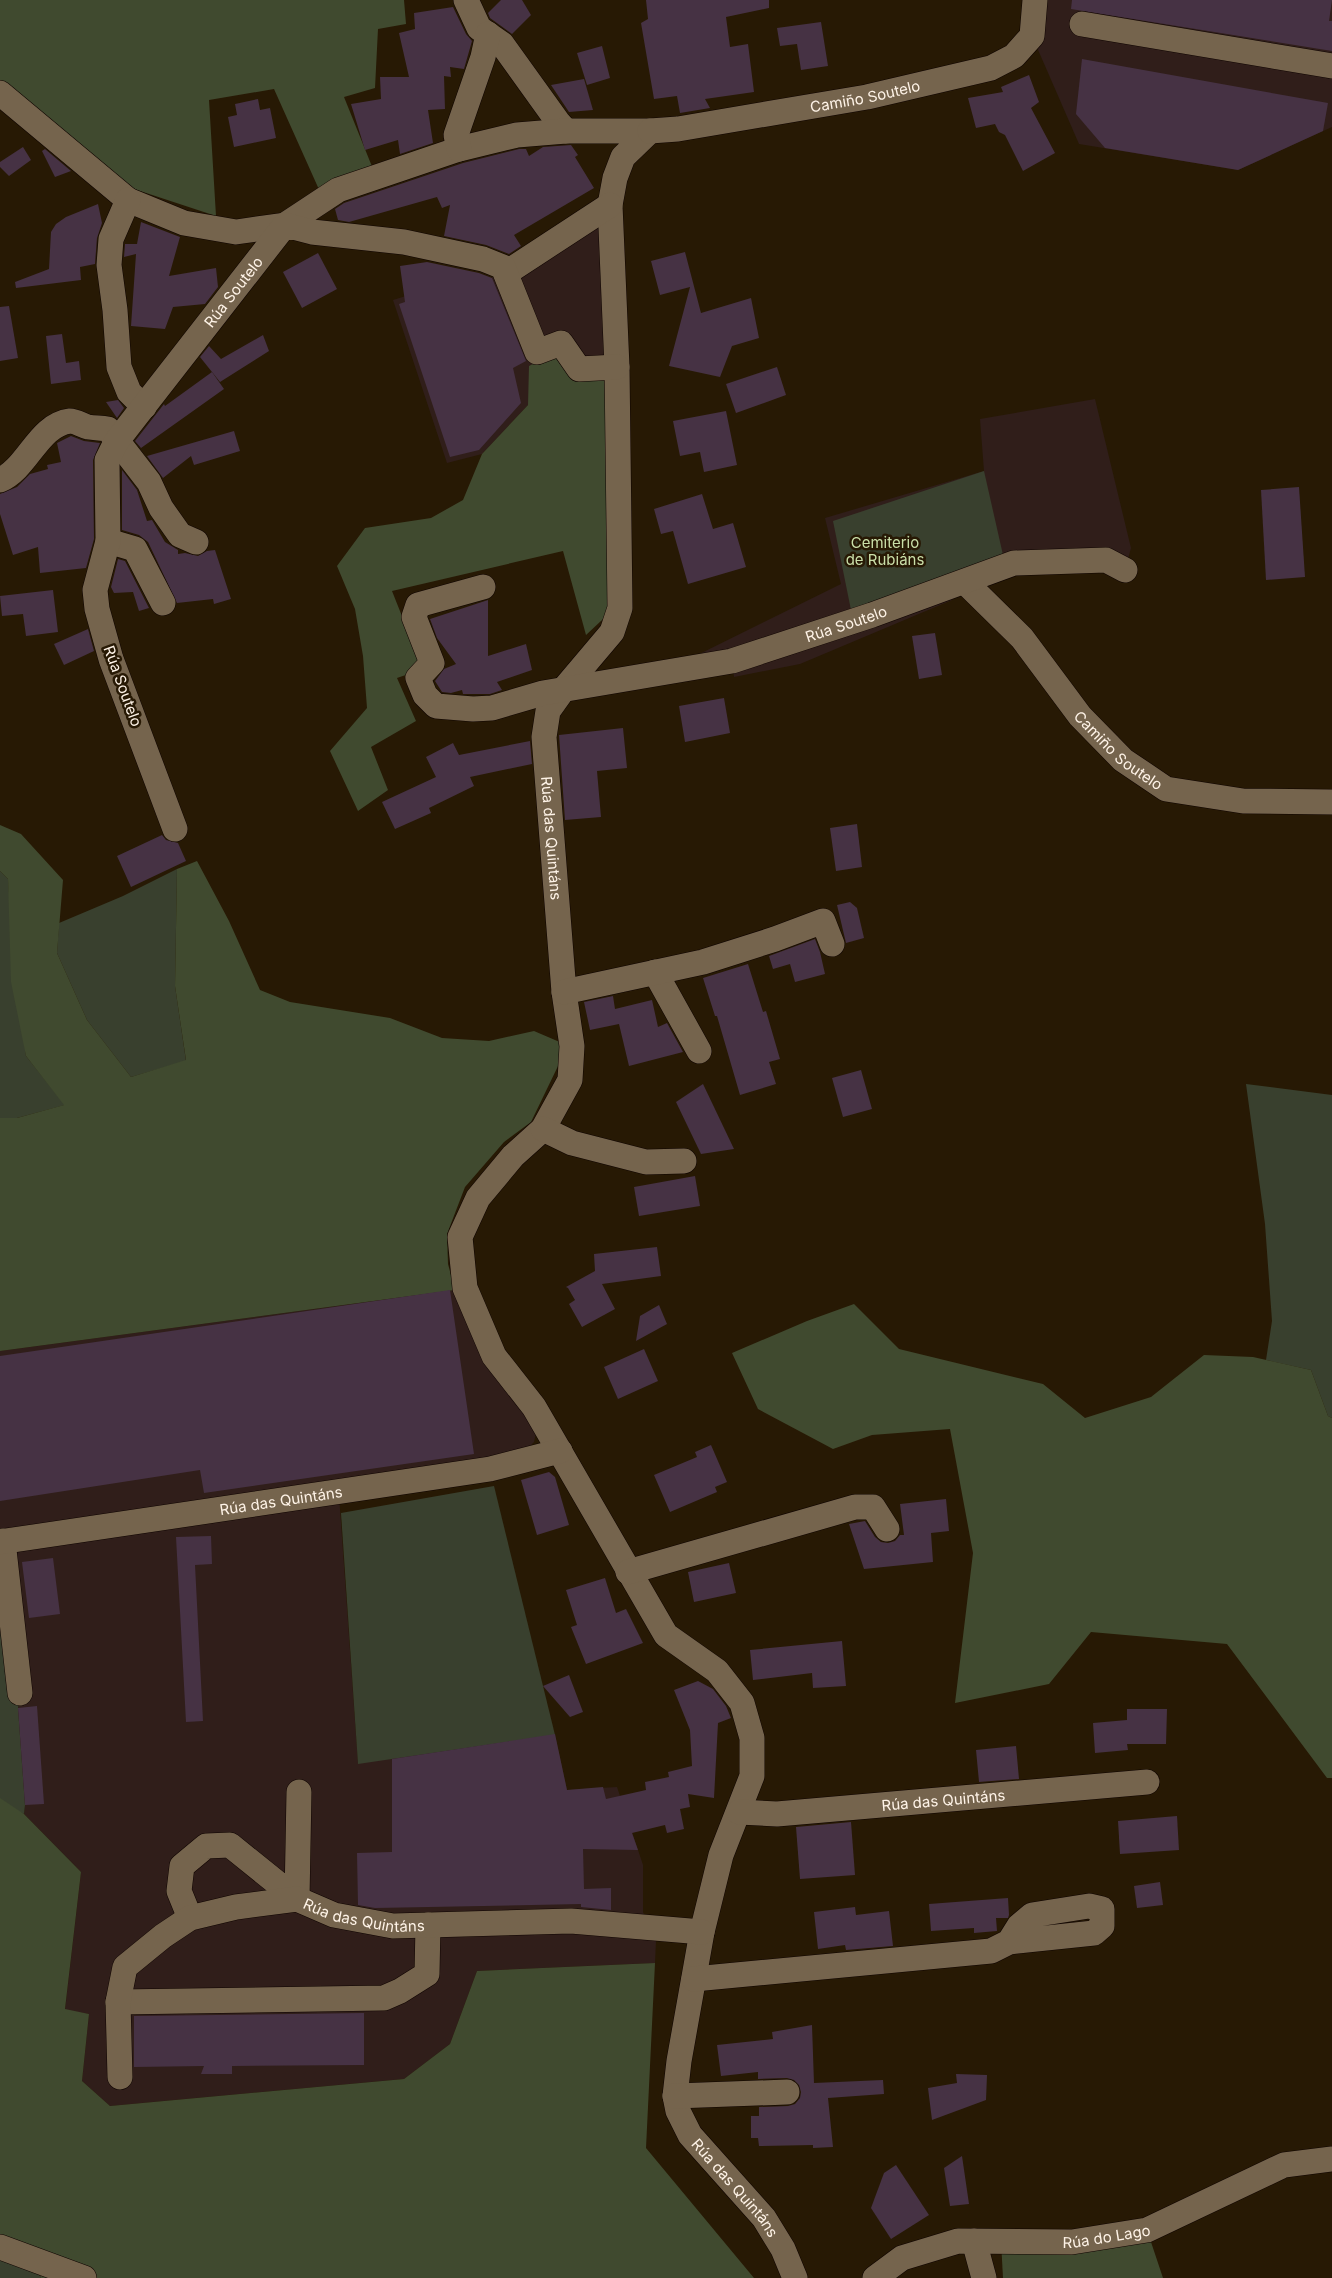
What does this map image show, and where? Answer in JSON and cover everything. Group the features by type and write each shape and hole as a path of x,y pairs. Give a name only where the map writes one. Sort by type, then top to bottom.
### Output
{"street":[{"path":"466,0 479,28 502,44 566,131"},
{"name":"Camiño Soutelo","path":"650,131 678,129 867,97 991,68 1014,56 1032,36 1035,0"},
{"path":"1082,24 1332,66"},
{"path":"459,149 456,135 483,57 488,34"},
{"name":"Rúa Soutelo","path":"0,93 128,200 184,224 236,232 285,225 312,232 404,242 483,259 503,267 506,274"},
{"name":"Rúa Soutelo","path":"175,828 111,659 97,609 95,590 108,541 107,460 116,442 285,225 338,190 459,149 517,135 566,131 650,131"},
{"path":"563,690 612,632 620,608 617,367 610,205 615,178 623,157 650,131"},
{"path":"128,200 111,239 109,265 115,310 118,367 129,392 144,407"},
{"path":"610,205 506,274 537,352 561,343 579,369 617,367"},
{"path":"0,480 7,477 19,466 38,442 56,426 72,421 87,427 108,429 116,442 150,482 161,508 180,534 196,542"},
{"path":"108,541 135,548 164,603"},
{"name":"Rúa Soutelo","path":"483,587 418,605 414,617 432,663 418,678 424,695 436,706 473,709 492,708 543,693 732,661 965,582 1014,563 1106,560 1125,570"},
{"name":"Camiño Soutelo","path":"965,582 1022,638 1080,716 1123,760 1166,789 1243,802 1332,802"},
{"name":"Rúa das Quintáns","path":"563,690 548,712 544,737 564,992 572,1046 570,1080 543,1129 513,1156 478,1198 460,1237 465,1288 494,1356 534,1407 666,1635 717,1672 742,1704 752,1738 752,1776 721,1855 702,1932 679,2061 675,2096 678,2111 690,2135 764,2218 783,2249 795,2278"},
{"path":"564,992 703,962 775,939 823,921 832,944"},
{"path":"654,972 699,1051"},
{"path":"543,1129 572,1143 646,1162 684,1161"},
{"name":"Rúa das Quintáns","path":"1,1541 490,1469 560,1451"},
{"path":"628,1572 854,1507 873,1507 887,1529"},
{"path":"1,1541 20,1693"},
{"name":"Rúa das Quintáns","path":"739,1812 777,1814 1147,1782"},
{"path":"297,1899 299,1792"},
{"path":"190,1918 179,1891 182,1866 206,1846 230,1844 297,1899"},
{"name":"Rúa das Quintáns","path":"120,2077 118,2002 125,1967 163,1936 190,1918 236,1907 297,1899 334,1915 392,1926 571,1922 702,1932"},
{"path":"118,2002 384,1998 400,1992 427,1974 428,1925"},
{"path":"694,1979 990,1951 1009,1942"},
{"path":"675,2096 787,2092"},
{"name":"Rúa do Lago","path":"875,2278 902,2258 958,2241 1072,2242 1147,2230 1284,2165 1332,2159"},
{"path":"974,2241 984,2278"},
{"path":"0,2247 84,2278"}],"shaded area":[{"path":"1036,0 1332,0 1332,127 1238,170 1079,144 1032,36"},
{"path":"598,200 606,374 528,405 482,454 447,463 393,300 441,285 485,286 498,270"},
{"path":"1095,399 1131,548 1125,570 1106,560 965,582 952,600 800,664 734,677 732,661 657,675 841,584 825,518 984,471 980,419"},
{"path":"455,1290 537,1429 534,1442 524,1452 338,1481 358,1763 555,1735 567,1790 617,1787 643,1865 643,1912 656,1941 655,1963 477,1971 450,2044 404,2079 110,2106 82,2081 89,2014 65,2010 81,1872 24,1814 25,1805 18,1708 20,1693 0,1555 0,1351"}],"green space":[{"path":"0,0 404,0 406,24 378,29 375,88 344,97 373,169 321,194 274,89 209,100 216,216 131,188 0,83"},
{"path":"558,351 606,374 617,606 586,635 563,551 392,591 423,669 397,678 416,721 371,747 388,790 358,811 330,751 367,708 363,656 355,609 337,566 365,528 431,518 463,500 482,454 528,405 529,366"},
{"name":"Cemiterio de Rubiáns","path":"984,471 1003,555 851,610 833,521"},
{"path":"0,825 21,834 63,880 57,953 87,1020 131,1077 186,1060 175,986 177,869 197,861 229,921 260,990 290,1002 390,1018 442,1038 489,1041 534,1031 562,1043 559,1064 531,1122 504,1142 465,1187 447,1234 448,1264 455,1290 0,1351 0,1118 17,1118 64,1105 26,1056 11,982 8,879 0,871"},
{"path":"177,869 175,986 186,1061 131,1077 87,1020 57,953 59,923 123,896"},
{"path":"0,871 8,879 26,1056 65,1105 17,1118 0,1118"},
{"path":"1246,1084 1332,1095 1332,1418 1328,1416 1311,1370 1266,1360 1272,1321 1265,1224"},
{"path":"854,1304 899,1349 1043,1384 1085,1418 1151,1397 1204,1355 1253,1357 1311,1370 1328,1416 1332,1418 1332,1778 1327,1778 1227,1644 1091,1632 1049,1684 955,1703 973,1553 950,1429 872,1435 833,1449 758,1409 732,1353 807,1321"},
{"path":"494,1486 555,1735 358,1764 341,1513"},
{"path":"0,1555 20,1693 18,1708 25,1805 24,1814 0,1803"},
{"path":"0,1798 24,1814 81,1872 65,2009 89,2014 82,2081 110,2106 404,2079 450,2044 477,1971 655,1963 646,2148 754,2278 41,2278 31,2257 0,2249"},
{"path":"1147,2230 1163,2278 1003,2278 1001,2241"},
{"path":"0,2247 31,2257 41,2278 0,2278"}],"building":[{"path":"501,0 522,0 531,15 512,34 490,18 488,13"},
{"path":"646,0 769,0 769,8 726,17 730,47 748,44 754,92 705,99 710,108 680,113 677,96 654,99 641,23 648,19"},
{"path":"1072,0 1332,0 1329,21 1332,21 1332,51 1071,9"},
{"path":"453,7 466,34 472,41 464,69 450,67 451,77 444,76 445,109 428,110 433,143 400,154 398,140 365,150 351,104 381,99 380,77 409,77 399,33 415,29 414,13"},
{"path":"821,22 828,66 801,70 797,44 780,46 777,28"},
{"path":"602,46 610,78 587,85 577,53"},
{"path":"1082,59 1328,103 1323,131 1238,170 1105,148 1076,114"},
{"path":"1029,75 1039,102 1031,108 1055,153 1023,171 1005,135 999,132 995,124 976,128 968,98 1003,92 1001,87"},
{"path":"584,79 593,110 569,112 551,85"},
{"path":"258,99 260,110 270,108 276,138 234,147 228,117 237,115 235,104"},
{"path":"571,145 578,155 575,157 594,188 514,235 521,246 509,254 486,245 444,236 450,205 442,208 437,197 349,222 338,220 335,209 344,203 463,163 519,149 526,149 529,156 543,147"},
{"path":"23,147 31,160 9,176 0,167 0,162"},
{"path":"45,149 71,171 55,177 42,151"},
{"path":"98,204 102,223 97,238 95,264 80,267 81,280 16,288 15,282 49,269 51,232 56,224 66,217"},
{"path":"141,222 180,237 169,276 216,268 218,287 205,304 173,307 165,329 131,326 136,254 124,257 125,244 137,244"},
{"path":"685,252 701,313 751,298 759,338 732,346 720,377 669,366 690,287 660,295 651,261"},
{"path":"318,253 337,289 302,308 283,272"},
{"path":"427,262 479,273 492,278 526,361 513,368 521,403 479,450 450,457 399,304 405,302 400,266"},
{"path":"9,306 18,358 0,361 0,307"},
{"path":"62,334 66,363 79,361 81,380 51,384 46,336"},
{"path":"263,335 269,351 220,382 200,357 209,346 221,359"},
{"path":"777,367 786,395 736,413 726,384"},
{"path":"212,372 224,389 141,448 135,441 164,404 165,406"},
{"path":"118,400 124,408 117,418 106,402"},
{"path":"726,411 737,465 704,472 700,452 680,456 673,421"},
{"path":"234,431 240,451 194,465 191,456 163,478 147,456"},
{"path":"71,436 84,441 100,443 93,460 94,539 86,568 40,573 38,547 13,555 0,514 0,494 17,487 30,474 48,469 47,465 61,462 57,443"},
{"path":"122,470 137,490 147,521 152,520 165,542 178,550 178,554 185,553 198,556 207,551 215,550 231,599 214,604 213,599 177,603 148,542 139,535 122,530"},
{"path":"1299,487 1305,577 1266,580 1261,490"},
{"path":"702,494 713,529 733,523 746,567 688,584 673,531 661,534 654,509"},
{"path":"118,559 125,561 149,608 139,611 133,592 114,593 111,587"},
{"path":"53,590 58,632 26,636 23,614 2,616 0,596"},
{"path":"488,600 488,656 526,644 532,670 497,682 502,690 490,694 463,694 462,690 451,693 442,692 435,681 444,669 456,664 437,638 430,619"},
{"path":"88,629 94,651 64,665 54,644"},
{"path":"935,633 942,675 919,679 912,636"},
{"path":"724,698 730,733 685,742 679,706"},
{"path":"623,728 627,768 597,771 601,817 565,820 559,735"},
{"path":"530,741 532,764 470,777 474,786 429,808 431,813 395,829 382,802 436,777 426,757 453,743 459,755"},
{"path":"857,824 862,867 836,871 830,828"},
{"path":"162,835 166,840 178,843 186,861 131,887 117,856"},
{"path":"850,902 857,908 864,938 846,943 837,905"},
{"path":"815,939 825,974 795,982 790,964 773,969 769,956"},
{"path":"748,964 763,1012 766,1011 780,1059 769,1062 776,1084 740,1095 717,1016 715,1016 703,978"},
{"path":"613,996 615,1009 652,1000 658,1027 667,1023 683,1052 629,1066 619,1024 590,1030 584,1002"},
{"path":"861,1070 872,1109 843,1117 832,1078"},
{"path":"703,1084 734,1149 701,1154 676,1102"},
{"path":"695,1176 700,1206 639,1216 634,1187"},
{"path":"657,1247 661,1276 602,1284 615,1309 582,1327 569,1304 575,1300 566,1287 595,1271 594,1254"},
{"path":"450,1290 474,1454 204,1493 200,1470 0,1501 0,1356"},
{"path":"659,1305 667,1324 636,1341 640,1316"},
{"path":"644,1349 658,1381 618,1399 604,1367"},
{"path":"711,1445 727,1482 715,1487 717,1492 670,1512 654,1475 697,1457 695,1452"},
{"path":"549,1472 555,1477 569,1525 537,1535 521,1480"},
{"path":"946,1499 949,1531 931,1533 933,1562 864,1569 849,1524 865,1521 875,1537 881,1542 888,1543 895,1541 900,1535 904,1535 900,1504"},
{"path":"211,1536 212,1564 195,1565 203,1721 186,1722 176,1537"},
{"path":"53,1558 60,1614 29,1618 22,1562"},
{"path":"729,1563 736,1593 694,1602 688,1572"},
{"path":"605,1578 616,1613 626,1609 643,1643 586,1664 571,1627 577,1625 566,1590"},
{"path":"842,1641 846,1686 813,1688 812,1673 753,1680 750,1650"},
{"path":"569,1675 583,1712 570,1717 543,1686"},
{"path":"698,1681 713,1689 726,1706 731,1718 718,1723 714,1798 688,1794 690,1807 680,1809 684,1829 667,1833 665,1825 632,1833 638,1850 583,1849 584,1889 611,1888 611,1910 581,1907 581,1904 375,1908 358,1905 357,1853 392,1852 392,1759 555,1734 567,1790 603,1787 606,1799 646,1790 645,1782 669,1777 668,1772 692,1766 690,1730 674,1690"},
{"path":"37,1706 44,1804 25,1805 18,1708"},
{"path":"1127,1709 1167,1709 1166,1744 1127,1744 1128,1750 1095,1753 1093,1723 1127,1720"},
{"path":"1016,1746 1019,1779 979,1782 976,1750"},
{"path":"1177,1816 1179,1850 1120,1854 1118,1821"},
{"path":"851,1822 855,1875 800,1879 796,1827"},
{"path":"1160,1882 1163,1905 1137,1908 1134,1886"},
{"path":"1008,1898 1008,1918 996,1918 997,1931 974,1933 974,1928 931,1931 929,1904"},
{"path":"855,1907 856,1915 889,1911 893,1946 846,1950 845,1945 818,1949 814,1912"},
{"path":"364,2013 364,2065 232,2066 232,2074 201,2074 204,2066 134,2067 134,2016"},
{"path":"812,2025 814,2083 883,2080 884,2094 828,2098 833,2147 813,2148 813,2145 759,2146 758,2138 751,2138 751,2116 759,2116 759,2107 795,2104 800,2098 799,2085 794,2080 787,2078 758,2079 758,2072 721,2076 717,2045 773,2039 772,2032"},
{"path":"956,2074 987,2075 986,2100 932,2120 928,2088 957,2083"},
{"path":"962,2156 969,2204 950,2206 944,2168"},
{"path":"896,2165 929,2215 891,2239 871,2208 884,2173"}]}
